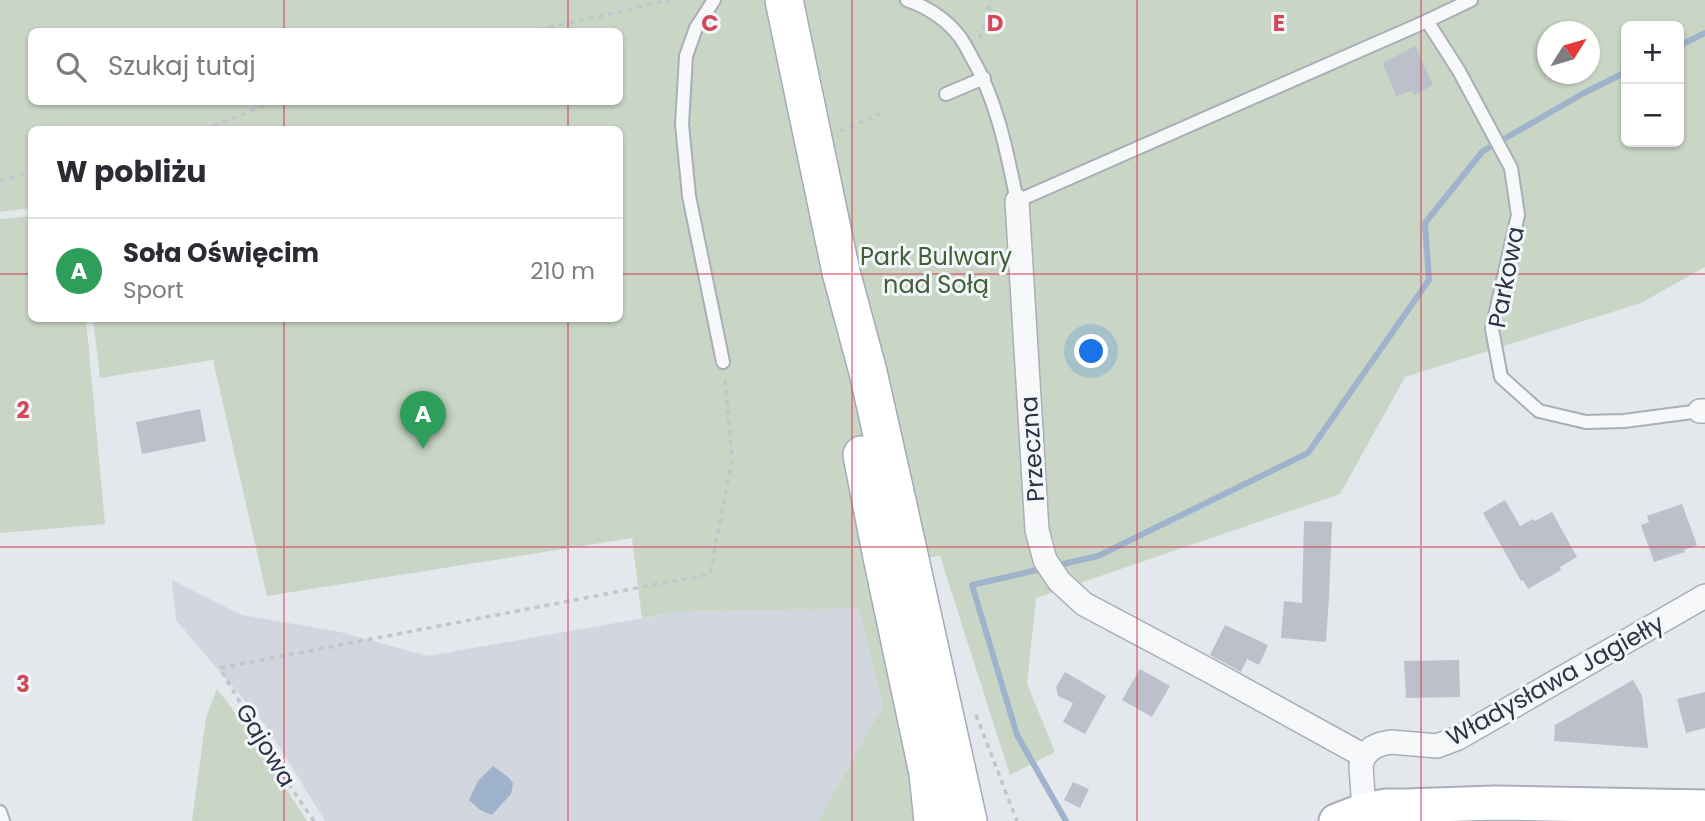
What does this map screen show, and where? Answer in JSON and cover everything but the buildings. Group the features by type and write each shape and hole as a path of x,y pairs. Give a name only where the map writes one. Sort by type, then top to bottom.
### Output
{"main road":[{"path":"784,0 822,133 841,272 891,470 942,774 944,821"},
{"path":"933,821 942,774"},
{"path":"942,774 968,821"},
{"path":"942,774 974,821"}],"street":[{"name":"Przeczna","path":"1017,201 1037,530 1045,560 1059,582 1084,604 1364,755"},
{"name":"Władysława Jagiełły","path":"1364,755 1381,744 1391,742 1437,746 1458,738 1705,596"},
{"path":"1364,755 1350,816 1385,806 1495,803 1705,807"}],"lane":[{"path":"714,0 696,27 685,56 682,124 690,196 723,362"},
{"name":"Przeczna","path":"907,0 939,17 960,37 984,78 1007,151 1017,201"},
{"path":"1017,201 1427,22 1471,0"},
{"name":"Parkowa","path":"1427,22 1459,71 1511,169 1518,215 1492,329 1501,377 1539,411 1586,422 1624,421 1703,411"},
{"path":"946,94 984,78"},
{"path":"0,812 3,821"}],"path":[{"path":"548,28 670,0"},
{"path":"975,62 991,0"},
{"path":"214,126 266,105"},
{"path":"822,133 880,114"},
{"path":"0,181 28,173"},
{"name":"Gajowa","path":"314,821 281,773 220,668 710,574 732,460 723,362"}],"shaded area":[{"path":"172,580 241,615 336,631 428,656 678,612 859,608 883,706 818,821 325,821 267,727 176,620"}],"green space":[{"name":"Park Bulwary nad Sołą","path":"0,0 1705,0 1705,267 1641,303 1405,377 1340,494 1036,598 1027,684 1055,752 1010,775 940,556 873,565 908,764 915,821 818,821 883,706 859,608 678,612 642,618 632,538 267,596 213,360 100,378 93,322 623,322 623,126 28,126 28,208 0,212"},
{"path":"28,216 28,322 86,322 105,524 0,533 0,219"},
{"path":"217,689 246,727 307,821 192,821 206,717"}],"water":[{"path":"493,766 513,783 511,794 492,815 480,810 469,800 478,781"}],"waterway":[{"path":"1684,44 1705,33"},
{"path":"1504,139 1621,74"},
{"path":"1063,564 1098,556 1308,453 1429,280 1425,223 1488,148"},
{"path":"1037,570 972,585 1017,735 1066,821"}],"place":[{"name":"Soła Oświęcim","path":"423,449"}]}
